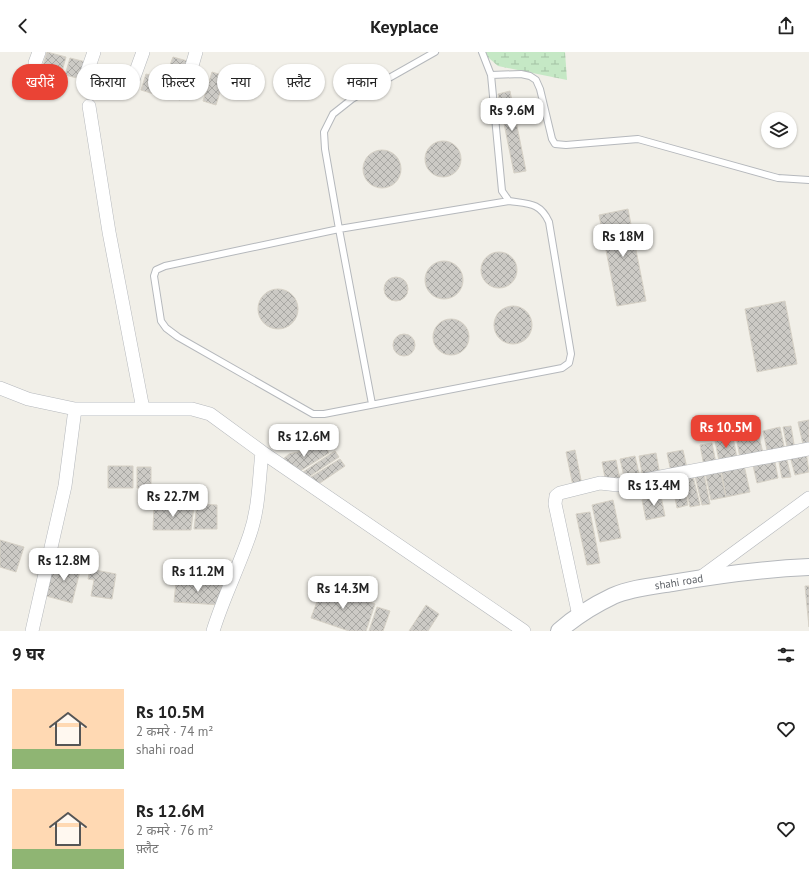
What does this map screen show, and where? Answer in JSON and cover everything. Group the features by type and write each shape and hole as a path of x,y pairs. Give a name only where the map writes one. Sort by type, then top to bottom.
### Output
{"street":[{"path":"90,64 94,52"},
{"path":"139,64 143,52"},
{"path":"192,64 196,52"},
{"path":"89,106 110,232 143,409"},
{"path":"0,388 28,399 75,409 192,409 210,414 262,452 524,631"},
{"path":"32,631 65,486 75,409"},
{"path":"578,616 555,504 556,496 560,493 597,484 618,485 809,449"},
{"path":"213,631 226,592 251,533 256,509 262,452"},
{"path":"700,578 809,498"},
{"name":"shahi road","path":"559,631 578,616 614,596 636,589 764,569 809,566"}],"lane":[{"path":"372,404 339,229 325,149 324,132 333,114 352,99 435,52"},
{"path":"482,52 491,74 502,191 509,201"},
{"path":"491,74 521,74 536,80 552,139 555,144 566,145 638,139 778,178 809,180"},
{"path":"509,201 538,207 544,212 549,222 571,354 569,363 562,368 324,414 313,414 178,336 166,328 158,313 154,282 156,270 165,266 339,229 509,201"}],"green space":[{"path":"482,52 565,52 567,80 498,66"}],"building":[{"path":"47,52 66,57 64,64 43,64"},
{"path":"173,57 191,62 190,64 170,64"},
{"path":"70,58 86,62 85,64 76,64 76,78 68,76 68,65"},
{"path":"212,72 217,74 218,100 216,105 203,101 209,100 209,82"},
{"path":"146,74 148,74 148,92 141,90"},
{"path":"510,91 526,171 514,173 498,94"},
{"path":"447,141 456,146 460,152 460,166 456,172 447,177 439,177 430,172 426,166 425,155 430,146 436,142"},
{"path":"382,150 392,153 398,159 401,169 398,179 392,185 382,188 372,185 366,179 363,169 366,159 372,153"},
{"path":"628,209 646,301 617,306 599,215"},
{"path":"503,252 512,257 516,263 516,277 512,283 503,288 495,288 486,283 482,277 481,266 486,257 492,253"},
{"path":"440,261 448,261 458,266 462,273 462,287 458,294 448,299 440,299 430,294 428,291 425,284 425,276 430,266 433,264"},
{"path":"396,277 404,281 408,289 404,297 396,301 388,297 384,289 388,281"},
{"path":"278,289 286,291 292,295 296,301 298,309 296,317 292,323 286,327 278,329 270,327 264,323 260,317 258,309 260,301 264,295 270,291"},
{"path":"785,301 797,364 757,372 745,309"},
{"path":"509,306 517,306 524,309 529,314 532,325 529,336 524,341 517,344 509,344 502,341 497,336 494,329 494,321 497,314 502,309"},
{"path":"455,319 464,324 468,330 468,344 464,350 455,355 447,355 438,350 434,344 433,333 438,324 444,320"},
{"path":"404,334 412,337 415,345 412,353 404,356 396,353 393,345 396,337"},
{"path":"809,420 809,448 804,449 798,422"},
{"path":"791,426 795,450 788,452 783,427"},
{"path":"780,427 785,451 768,455 763,431"},
{"path":"758,432 763,453 740,458 736,436"},
{"path":"733,437 737,458 719,461 715,441"},
{"path":"712,443 716,463 704,466 700,445"},
{"path":"325,446 329,453 297,473 281,461 289,454"},
{"path":"575,450 582,485 573,486 566,452"},
{"path":"683,450 687,468 671,472 667,453"},
{"path":"335,451 339,457 307,478 303,472"},
{"path":"806,452 809,472 795,475 790,456"},
{"path":"656,453 660,475 643,479 639,456"},
{"path":"635,456 640,478 625,481 620,459"},
{"path":"786,456 791,477 782,478 778,457"},
{"path":"774,457 778,478 757,483 752,461"},
{"path":"340,459 345,466 317,485 311,477"},
{"path":"616,460 620,480 606,483 602,462"},
{"path":"744,465 750,492 726,497 721,469"},
{"path":"108,466 133,466 133,488 108,488"},
{"path":"137,467 151,467 151,488 137,488"},
{"path":"720,469 726,497 711,500 705,472"},
{"path":"704,474 710,504 702,505 695,476"},
{"path":"693,476 700,505 690,507 684,478"},
{"path":"683,480 688,505 677,508 672,483"},
{"path":"660,491 665,516 646,520 642,500 652,498 651,493"},
{"path":"613,500 621,538 600,542 592,505"},
{"path":"197,504 217,505 217,529 194,529"},
{"path":"154,505 194,506 191,530 153,530"},
{"path":"590,512 600,563 587,565 576,514"},
{"path":"0,540 24,547 16,572 0,567"},
{"path":"55,560 81,567 72,603 46,596"},
{"path":"90,569 116,574 112,599 91,596 94,580 88,579"},
{"path":"176,581 222,584 221,605 174,602"},
{"path":"323,585 375,604 366,631 349,631 311,618"},
{"path":"805,586 809,586 809,627"},
{"path":"426,605 439,614 428,631 409,631"},
{"path":"377,607 390,611 383,631 369,631"}]}
